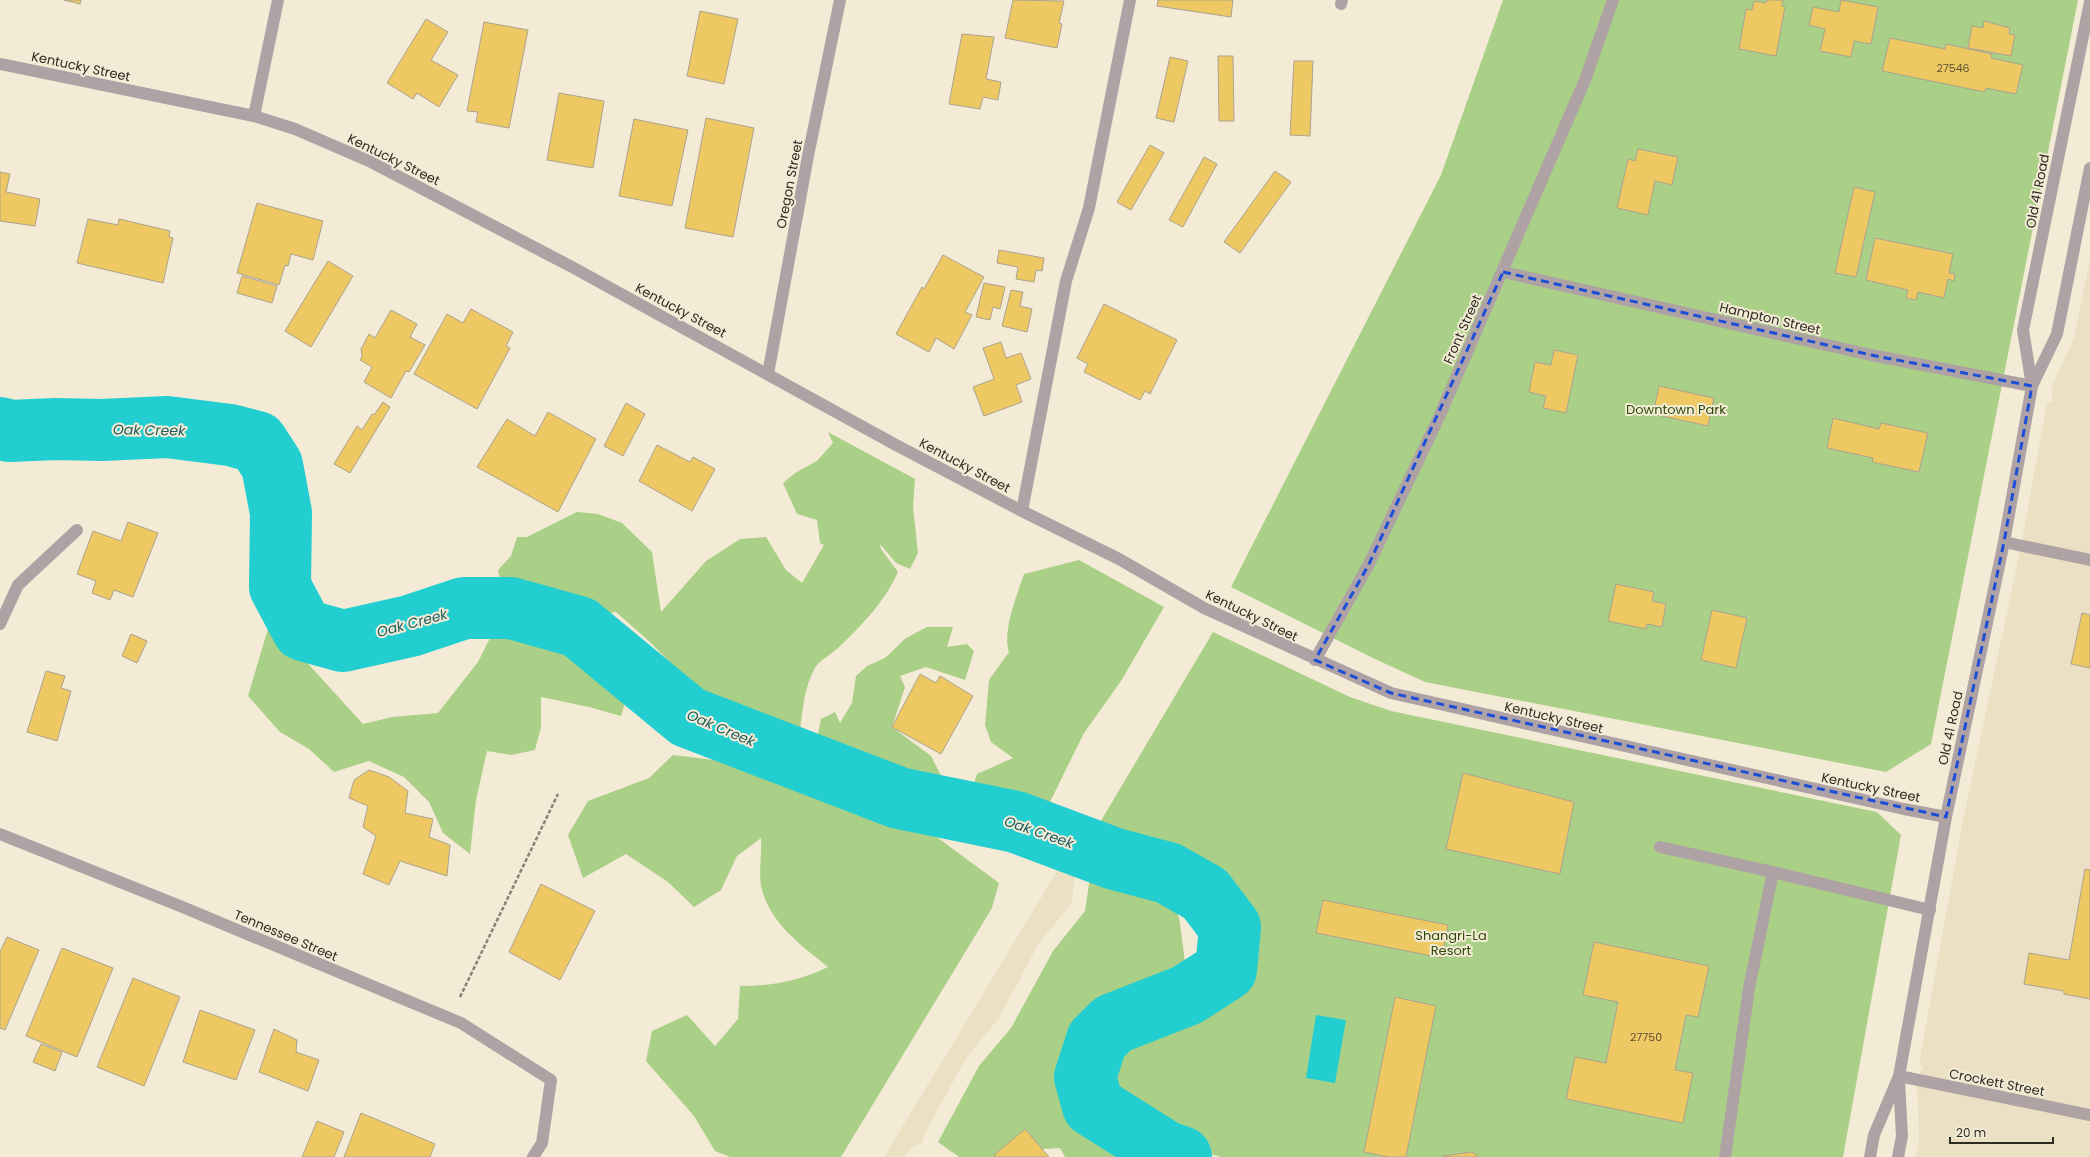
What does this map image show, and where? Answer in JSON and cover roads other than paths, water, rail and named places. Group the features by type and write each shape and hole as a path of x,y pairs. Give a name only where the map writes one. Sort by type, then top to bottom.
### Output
{"street":[{"path":"254,116 278,0"},
{"name":"Oregon Street","path":"768,374 807,164 840,0"},
{"path":"1022,511 1066,281 1089,208 1130,0"},
{"name":"Front Street","path":"1315,660 1369,564 1439,417 1585,80 1613,0"},
{"path":"2079,0 2090,2"},
{"name":"Old 41 Road","path":"2032,386 2024,330 2090,2"},
{"name":"Kentucky Street","path":"0,64 254,116 295,129 369,161 768,374 904,449 1022,511 1119,559 1204,608 1390,693 1865,801 1946,816"},
{"name":"Old 41 Road","path":"1870,1157 1874,1135 1899,1076 1946,816 2004,542 2032,386 2057,334 2090,168"},
{"name":"Hampton Street","path":"1503,272 1871,355 2032,386"},
{"path":"0,624 18,585 77,530"},
{"path":"2004,542 2090,560"},
{"name":"Tennessee Street","path":"0,834 461,1023 551,1080 542,1143 533,1157"},
{"path":"1660,847 1773,872 1930,910"},
{"path":"1725,1157 1749,988 1773,872"},
{"name":"Old 41 Road","path":"1898,1157 1902,1136 1899,1076"},
{"name":"Crockett Street","path":"1899,1076 2090,1115"}],"water":[{"path":"1316,1015 1346,1020 1335,1083 1306,1078"}],"waterway":[{"name":"Oak Creek","path":"0,428 9,431 56,429 102,430 167,427 230,435 257,442 272,465 281,513 280,587 303,630 343,641 410,626 464,608 511,608 579,627 688,717 899,798 1016,822 1115,859 1168,873 1205,894 1230,927 1226,970 1187,995 1113,1024 1097,1040 1085,1077 1093,1106 1166,1152 1181,1157"}],"park label":[{"name":"Downtown Park","path":"1676,409"},
{"name":"Shangri-La Resort","path":"1451,942"}]}
